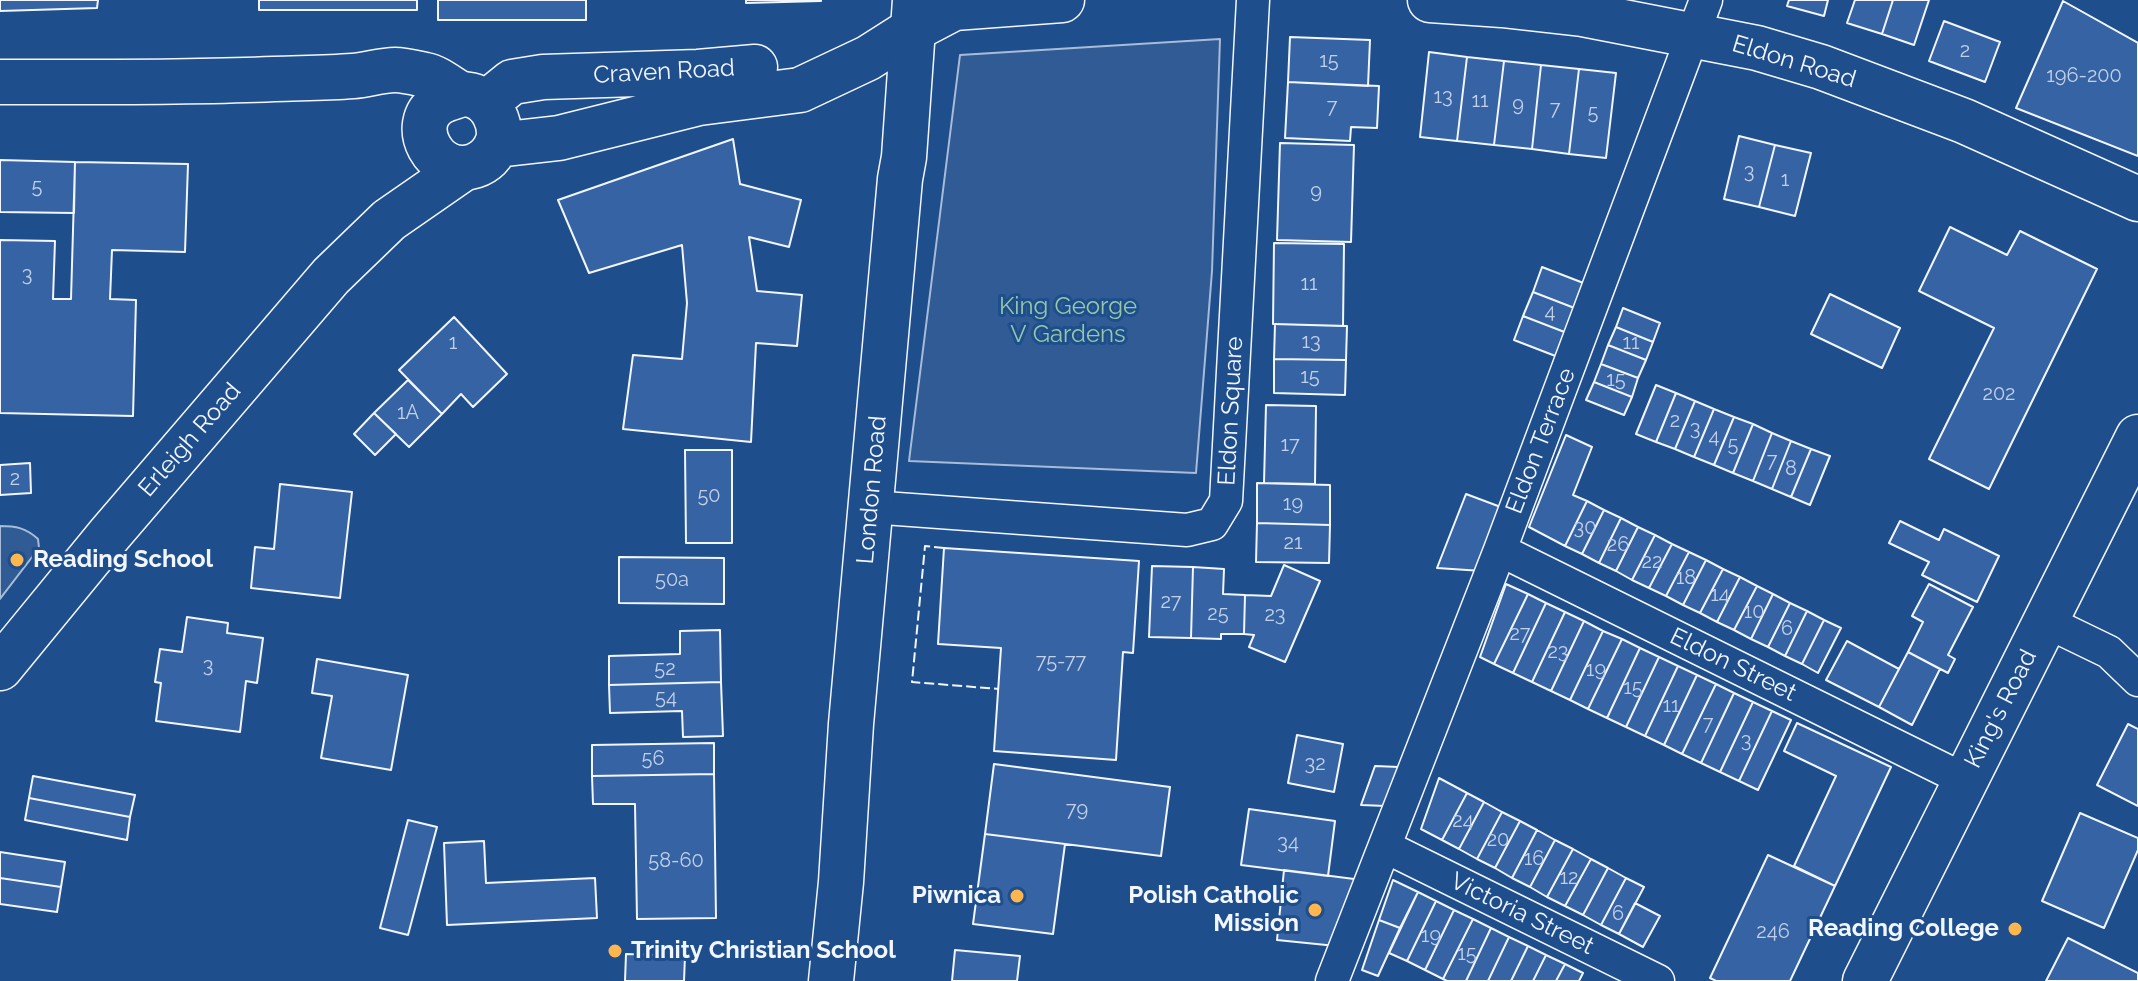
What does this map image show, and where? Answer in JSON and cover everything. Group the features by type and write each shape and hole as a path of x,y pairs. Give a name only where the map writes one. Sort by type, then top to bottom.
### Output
{"street":[{"path":"913,15 954,8 1062,0"},
{"name":"Eldon Square","path":"870,507 1187,530 1212,524 1226,501 1253,0"},
{"name":"Eldon Road","path":"1430,0 1582,14 1700,17 1757,48 1821,67 1964,121 2138,199"},
{"name":"Craven Road","path":"849,67 818,62 698,72 543,77 512,82 474,98 438,103 430,113 454,147 559,138 699,103 800,90 849,67 868,58 913,15"},
{"name":"London Road","path":"831,981 870,507 904,157 913,15"},
{"name":"Eldon Terrace","path":"1332,981 1500,550 1700,17"},
{"path":"0,82 225,81 356,76 395,70 429,76 474,98 497,118 499,136 454,147 408,109 356,76"},
{"name":"Erleigh Road","path":"0,668 109,535 331,276 389,220 454,147"},
{"name":"King's Road","path":"1865,981 2138,437"},
{"name":"Eldon Street","path":"1500,550 1965,780"},
{"path":"2045,621 2109,652 2138,680"},
{"name":"Victoria Street","path":"1386,847 1658,981"}],"green space":[{"name":"King George V Gardens","path":"1220,39 1212,271 1196,473 909,461 960,55"},
{"path":"0,526 29,532 38,539 39,548 0,599"}],"building":[{"path":"0,0 98,0 97,8 0,11"},
{"path":"259,0 417,0 417,10 259,10"},
{"path":"438,0 586,0 586,20 438,20"},
{"path":"746,0 821,0 821,1 746,3"},
{"path":"1789,0 1828,0 1824,16 1787,6"},
{"path":"1855,0 1893,0 1882,34 1847,23"},
{"path":"1893,0 1929,0 1914,45 1882,34"},
{"path":"2063,1 2138,43 2138,156 2016,108"},
{"path":"1944,21 2000,42 1985,82 1929,61"},
{"path":"1290,37 1370,40 1368,86 1288,82"},
{"path":"1429,52 1467,57 1457,141 1420,137"},
{"path":"1467,57 1504,61 1494,145 1457,141"},
{"path":"1504,61 1541,65 1532,149 1494,145"},
{"path":"1541,65 1579,69 1569,154 1532,149"},
{"path":"1579,69 1616,73 1606,158 1569,154"},
{"path":"1288,82 1379,86 1377,128 1351,127 1350,141 1285,138"},
{"path":"1739,136 1775,145 1759,207 1724,199"},
{"path":"733,139 740,184 801,200 789,247 749,237 757,291 802,295 797,346 756,343 751,442 623,429 633,355 682,359 687,303 682,245 589,273 558,200"},
{"path":"1280,143 1354,145 1351,242 1277,240"},
{"path":"1775,145 1811,153 1795,216 1759,207"},
{"path":"0,160 75,162 74,213 0,212"},
{"path":"75,162 188,164 185,252 112,250 110,299 136,300 133,416 0,413 0,240 55,241 53,299 71,299"},
{"path":"1950,227 2007,255 2020,231 2097,269 1989,489 1929,459 1994,328 1919,291"},
{"path":"1274,243 1344,244 1343,326 1273,324"},
{"path":"1542,267 1586,284 1577,309 1533,292"},
{"path":"1533,292 1577,309 1567,333 1523,316"},
{"path":"1830,294 1900,328 1882,368 1811,334"},
{"path":"1623,308 1660,323 1653,342 1616,327"},
{"path":"1523,316 1567,333 1558,357 1514,340"},
{"path":"454,317 507,374 473,407 461,394 442,414 399,370"},
{"path":"1275,324 1347,326 1346,360 1274,359"},
{"path":"1616,327 1653,342 1646,360 1608,345"},
{"path":"1608,345 1646,360 1638,378 1601,364"},
{"path":"1274,359 1346,360 1345,395 1274,393"},
{"path":"1601,364 1638,378 1632,397 1594,382"},
{"path":"408,380 442,414 409,447 374,413"},
{"path":"1594,382 1632,397 1624,415 1586,400"},
{"path":"1656,385 1676,393 1656,442 1636,434"},
{"path":"1676,393 1695,401 1675,449 1656,442"},
{"path":"1695,401 1714,409 1694,457 1675,449"},
{"path":"1266,405 1316,406 1315,484 1264,483"},
{"path":"1714,409 1734,417 1714,465 1694,457"},
{"path":"374,413 396,434 375,455 354,434"},
{"path":"1734,417 1753,424 1733,473 1714,465"},
{"path":"1753,424 1772,433 1753,481 1733,473"},
{"path":"1772,433 1791,441 1772,489 1753,481"},
{"path":"1566,435 1592,447 1573,495 1587,501 1565,546 1529,527"},
{"path":"1791,441 1811,449 1791,497 1772,489"},
{"path":"1811,449 1830,456 1810,505 1791,497"},
{"path":"685,450 732,450 732,543 686,543"},
{"path":"30,463 31,493 0,495 0,465"},
{"path":"1257,483 1330,485 1330,525 1257,523"},
{"path":"280,484 352,492 340,598 251,588 255,547 274,549"},
{"path":"1466,494 1506,509 1482,571 1437,568"},
{"path":"1587,501 1604,510 1582,554 1565,546"},
{"path":"1604,510 1621,518 1599,563 1582,554"},
{"path":"1621,518 1638,527 1616,571 1599,563"},
{"path":"1900,521 1939,540 1944,529 1999,556 1977,602 1922,575 1929,562 1889,543"},
{"path":"1257,523 1330,525 1329,563 1256,562"},
{"path":"1638,527 1655,535 1632,580 1616,571"},
{"path":"1655,535 1672,544 1649,588 1632,580"},
{"path":"1672,544 1689,552 1666,596 1649,588"},
{"path":"944,548 1139,561 1133,653 1123,652 1116,760 994,751 1001,648 938,644"},
{"path":"1689,552 1706,560 1683,605 1666,596"},
{"path":"619,557 724,558 724,604 619,603"},
{"path":"1706,560 1723,569 1700,613 1683,605"},
{"path":"1284,565 1320,581 1285,662 1249,647 1254,635 1244,634 1245,595 1271,596"},
{"path":"1152,566 1193,567 1191,638 1149,637"},
{"path":"1193,567 1224,569 1223,594 1245,595 1244,634 1221,634 1221,639 1191,638"},
{"path":"1723,569 1740,577 1717,622 1700,613"},
{"path":"1740,577 1757,586 1734,630 1717,622"},
{"path":"1506,584 1528,594 1494,664 1480,657"},
{"path":"1929,584 1973,607 1948,655 1955,659 1948,673 1908,652 1923,622 1912,616"},
{"path":"1757,586 1773,594 1751,639 1734,630"},
{"path":"1528,594 1546,603 1513,673 1494,664"},
{"path":"1773,594 1790,603 1768,647 1751,639"},
{"path":"1546,603 1565,612 1532,682 1513,673"},
{"path":"1790,603 1807,611 1785,656 1768,647"},
{"path":"1807,611 1824,620 1802,664 1785,656"},
{"path":"1565,612 1584,621 1551,691 1532,682"},
{"path":"187,617 228,623 227,633 263,638 257,683 246,681 240,732 156,721 161,683 155,682 160,649 182,652"},
{"path":"1824,620 1841,628 1818,673 1802,664"},
{"path":"1584,621 1603,631 1570,700 1551,691"},
{"path":"720,630 721,682 609,685 609,656 680,654 680,631"},
{"path":"1603,631 1622,639 1588,709 1570,700"},
{"path":"1622,639 1640,648 1607,718 1588,709"},
{"path":"1847,641 1899,669 1879,707 1826,680"},
{"path":"1640,648 1659,657 1626,727 1607,718"},
{"path":"1908,652 1940,669 1912,725 1879,707"},
{"path":"1659,657 1678,666 1645,736 1626,727"},
{"path":"317,659 408,675 391,770 321,758 332,696 312,693"},
{"path":"1678,666 1697,675 1664,745 1645,736"},
{"path":"1697,675 1716,684 1682,754 1664,745"},
{"path":"721,682 723,736 683,737 682,711 610,713 609,685"},
{"path":"1716,684 1734,693 1701,763 1682,754"},
{"path":"1734,693 1753,702 1720,772 1701,763"},
{"path":"1753,702 1772,711 1739,781 1720,772"},
{"path":"1772,711 1791,720 1758,790 1739,781"},
{"path":"1797,723 1891,767 1835,886 1794,866 1836,776 1784,751"},
{"path":"2128,724 2138,729 2138,806 2097,785"},
{"path":"1297,735 1343,744 1334,792 1288,783"},
{"path":"714,743 714,774 592,776 592,745"},
{"path":"994,764 1170,787 1161,856 985,834"},
{"path":"1375,766 1399,767 1386,806 1361,805"},
{"path":"714,774 716,918 637,919 635,804 593,804 592,776"},
{"path":"33,776 135,795 130,817 29,798"},
{"path":"1439,778 1467,793 1442,840 1421,829"},
{"path":"1467,793 1484,802 1459,849 1442,840"},
{"path":"29,798 130,817 127,840 25,820"},
{"path":"1484,802 1502,812 1477,859 1459,849"},
{"path":"1249,809 1335,821 1328,876 1241,865"},
{"path":"1502,812 1520,821 1495,868 1477,859"},
{"path":"2080,813 2138,838 2138,850 2104,928 2042,901"},
{"path":"408,820 437,827 408,935 380,928"},
{"path":"1520,821 1537,830 1512,878 1495,868"},
{"path":"1537,830 1555,840 1530,887 1512,878"},
{"path":"985,834 1065,844 1053,934 973,924"},
{"path":"1555,840 1573,849 1547,897 1530,887"},
{"path":"484,841 486,883 595,878 597,918 447,925 444,843"},
{"path":"1573,849 1591,859 1565,906 1547,897"},
{"path":"0,852 65,862 61,887 0,878"},
{"path":"1768,855 1835,886 1790,981 1716,981 1710,978"},
{"path":"1591,859 1608,868 1583,915 1565,906"},
{"path":"1608,868 1626,878 1601,925 1583,915"},
{"name":"Polish Catholic Mission","path":"1284,870 1362,880 1336,946 1277,940"},
{"path":"0,878 61,887 57,912 0,904"},
{"path":"1626,878 1644,887 1619,934 1601,925"},
{"path":"1393,880 1418,892 1400,928 1379,920"},
{"path":"1418,892 1436,901 1407,961 1389,953"},
{"path":"1436,901 1454,910 1425,970 1407,961"},
{"path":"1635,903 1660,916 1643,947 1619,934"},
{"path":"1454,910 1473,919 1443,979 1425,970"},
{"path":"1473,919 1491,928 1466,981 1447,981 1443,979"},
{"path":"1379,920 1400,928 1378,976 1362,970"},
{"path":"1491,928 1509,937 1488,981 1466,981"},
{"path":"1509,937 1528,946 1511,981 1488,981"},
{"path":"2068,938 2138,973 2138,981 2046,981"},
{"path":"1528,946 1546,955 1533,981 1511,981"},
{"path":"955,950 1020,956 1017,981 952,981"},
{"path":"626,954 685,956 684,981 625,981"},
{"path":"1546,955 1565,964 1556,981 1533,981"},
{"path":"1565,964 1583,973 1579,981 1556,981"}],"fence":[{"path":"944,548 925,546 912,682 999,689"}],"place":[{"name":"Reading School","path":"17,560"},
{"name":"Piwnica","path":"1017,896"},
{"name":"Polish Catholic Mission","path":"1315,910"},
{"name":"Reading College","path":"2015,929"},
{"name":"Trinity Christian School","path":"615,951"}]}
